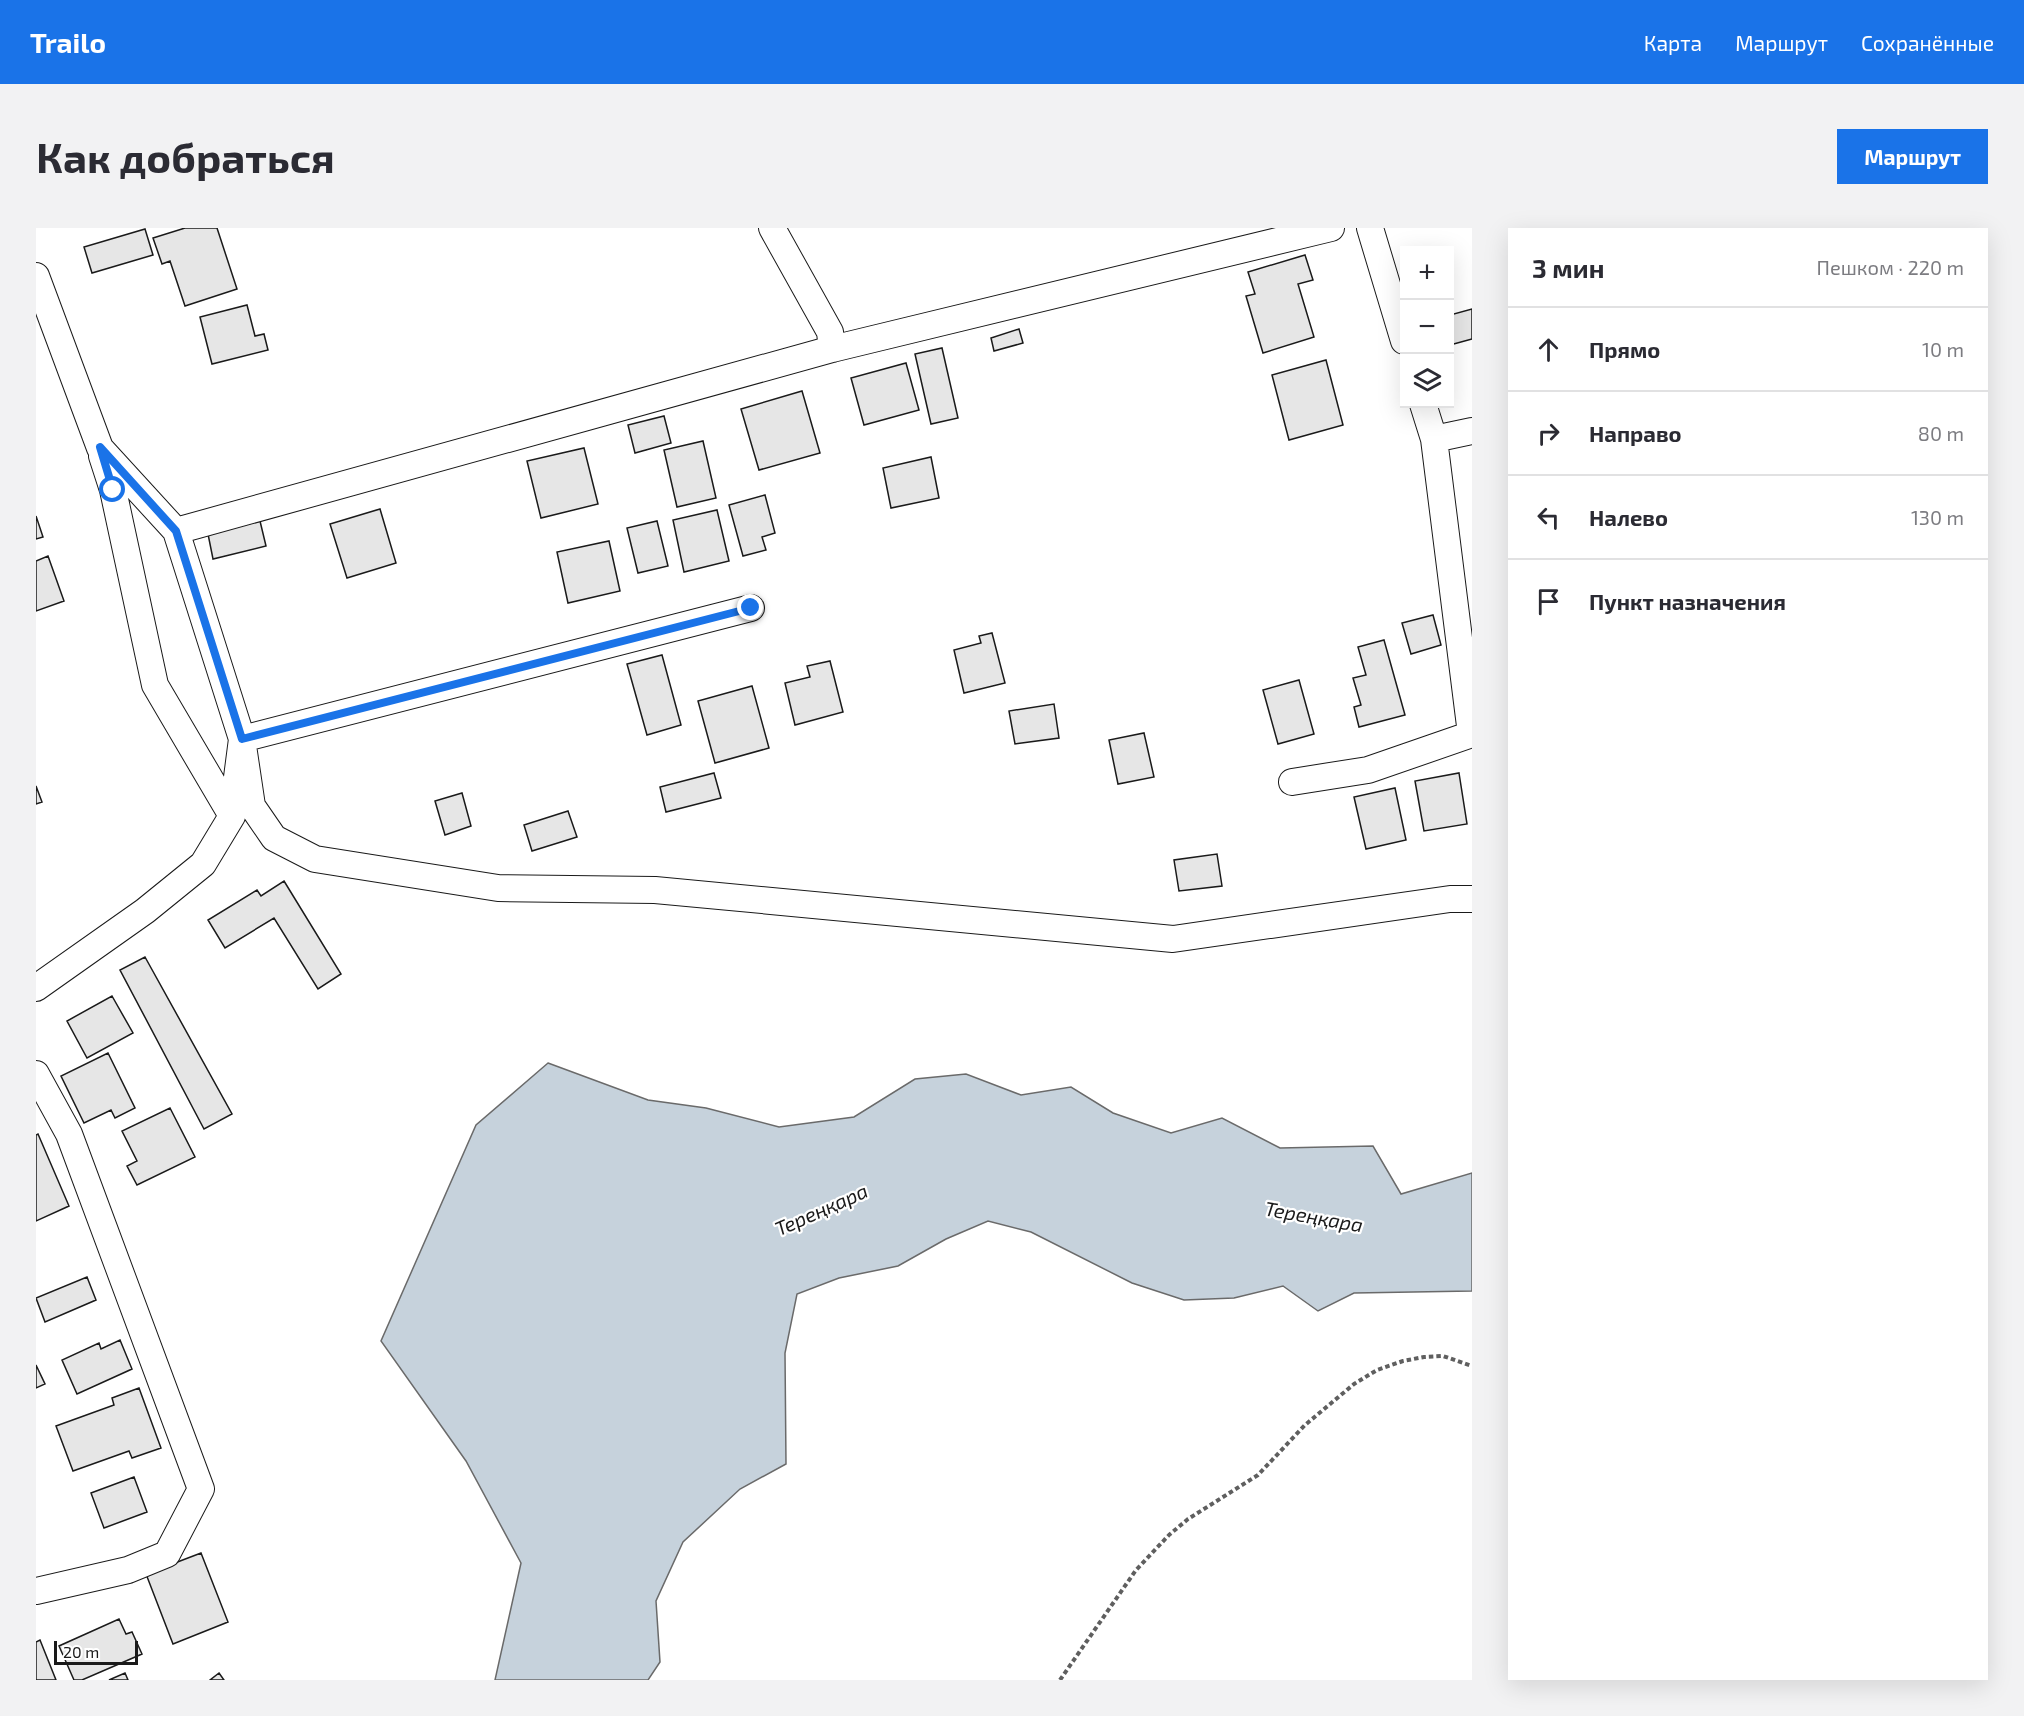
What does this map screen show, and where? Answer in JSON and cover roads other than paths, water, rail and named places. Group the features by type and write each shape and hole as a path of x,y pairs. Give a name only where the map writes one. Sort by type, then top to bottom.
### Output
{"street":[{"path":"772,228 830,332 832,349"},
{"path":"176,531 832,349 1331,228"},
{"path":"1370,228 1400,328"},
{"path":"36,276 100,447 113,490 155,685 231,816"},
{"path":"1292,782 1368,770 1471,734 1434,439 1425,408"},
{"path":"1434,439 1472,431"},
{"path":"100,447 176,531 242,739 252,806 274,838 315,859 498,888 655,890 1173,939 1450,899 1472,899"},
{"path":"242,739 751,608"},
{"path":"36,988 145,911 203,864 231,816 242,739"},
{"path":"36,1074 69,1134 201,1489 167,1554 128,1570 36,1591"}],"water":[{"name":"Тереңқара","path":"548,1063 648,1100 706,1108 779,1127 854,1117 915,1079 966,1074 1021,1095 1071,1087 1113,1113 1171,1133 1222,1118 1280,1148 1373,1146 1401,1194 1472,1173 1472,1291 1354,1293 1318,1311 1283,1286 1234,1298 1184,1300 1132,1283 1031,1232 988,1221 946,1239 898,1266 839,1278 797,1294 785,1353 786,1464 740,1489 683,1542 656,1601 660,1662 648,1680 495,1680 521,1563 466,1461 381,1341 476,1125"}]}
